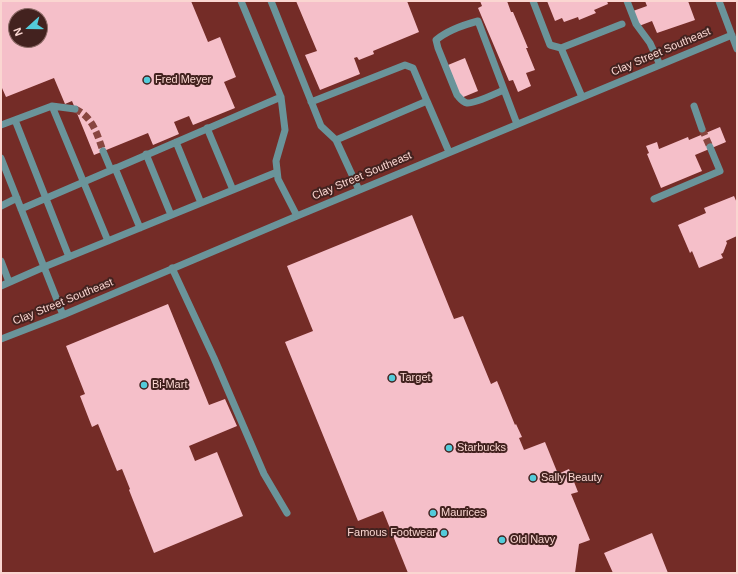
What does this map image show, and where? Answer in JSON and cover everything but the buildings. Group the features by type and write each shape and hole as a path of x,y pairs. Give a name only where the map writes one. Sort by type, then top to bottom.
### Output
{"street":[{"path":"241,1 281,97 285,130 276,161 277,172 278,179 297,216"},
{"path":"271,1 321,126 336,140 359,190"},
{"path":"533,1 550,45 561,48 622,24"},
{"path":"627,1 636,24 650,43 660,65"},
{"path":"719,1 737,49"},
{"path":"504,90 477,101 468,103 462,101 457,94 436,40 443,34 478,21 517,124"},
{"name":"Clay Street Southeast","path":"1,339 63,315 449,152 732,35"},
{"path":"561,48 582,97"},
{"path":"312,102 405,65 414,68 449,152"},
{"path":"21,209 281,97"},
{"path":"336,140 427,101"},
{"path":"1,125 52,106 75,109"},
{"path":"52,106 108,241"},
{"path":"694,106 702,129"},
{"path":"15,120 70,257"},
{"path":"207,128 233,190"},
{"path":"176,142 201,203"},
{"path":"654,199 720,171 710,147"},
{"path":"103,151 113,169 140,228"},
{"path":"146,154 171,215"},
{"path":"2,161 63,315"},
{"path":"1,286 277,172"},
{"path":"1,206 17,198"},
{"path":"1,261 10,282"},
{"path":"172,268 214,358 264,474 288,513"}],"tunnel":[{"path":"75,109 81,112 90,121 94,127 103,151"},
{"path":"702,129 710,147"}],"place":[{"name":"Fred Meyer","path":"147,80"},
{"name":"Target","path":"392,378"},
{"name":"Bi-Mart","path":"144,385"},
{"name":"Starbucks","path":"449,448"},
{"name":"Sally Beauty","path":"533,478"},
{"name":"Maurices","path":"433,513"},
{"name":"Famous Footwear","path":"444,533"},
{"name":"Old Navy","path":"502,540"}]}
